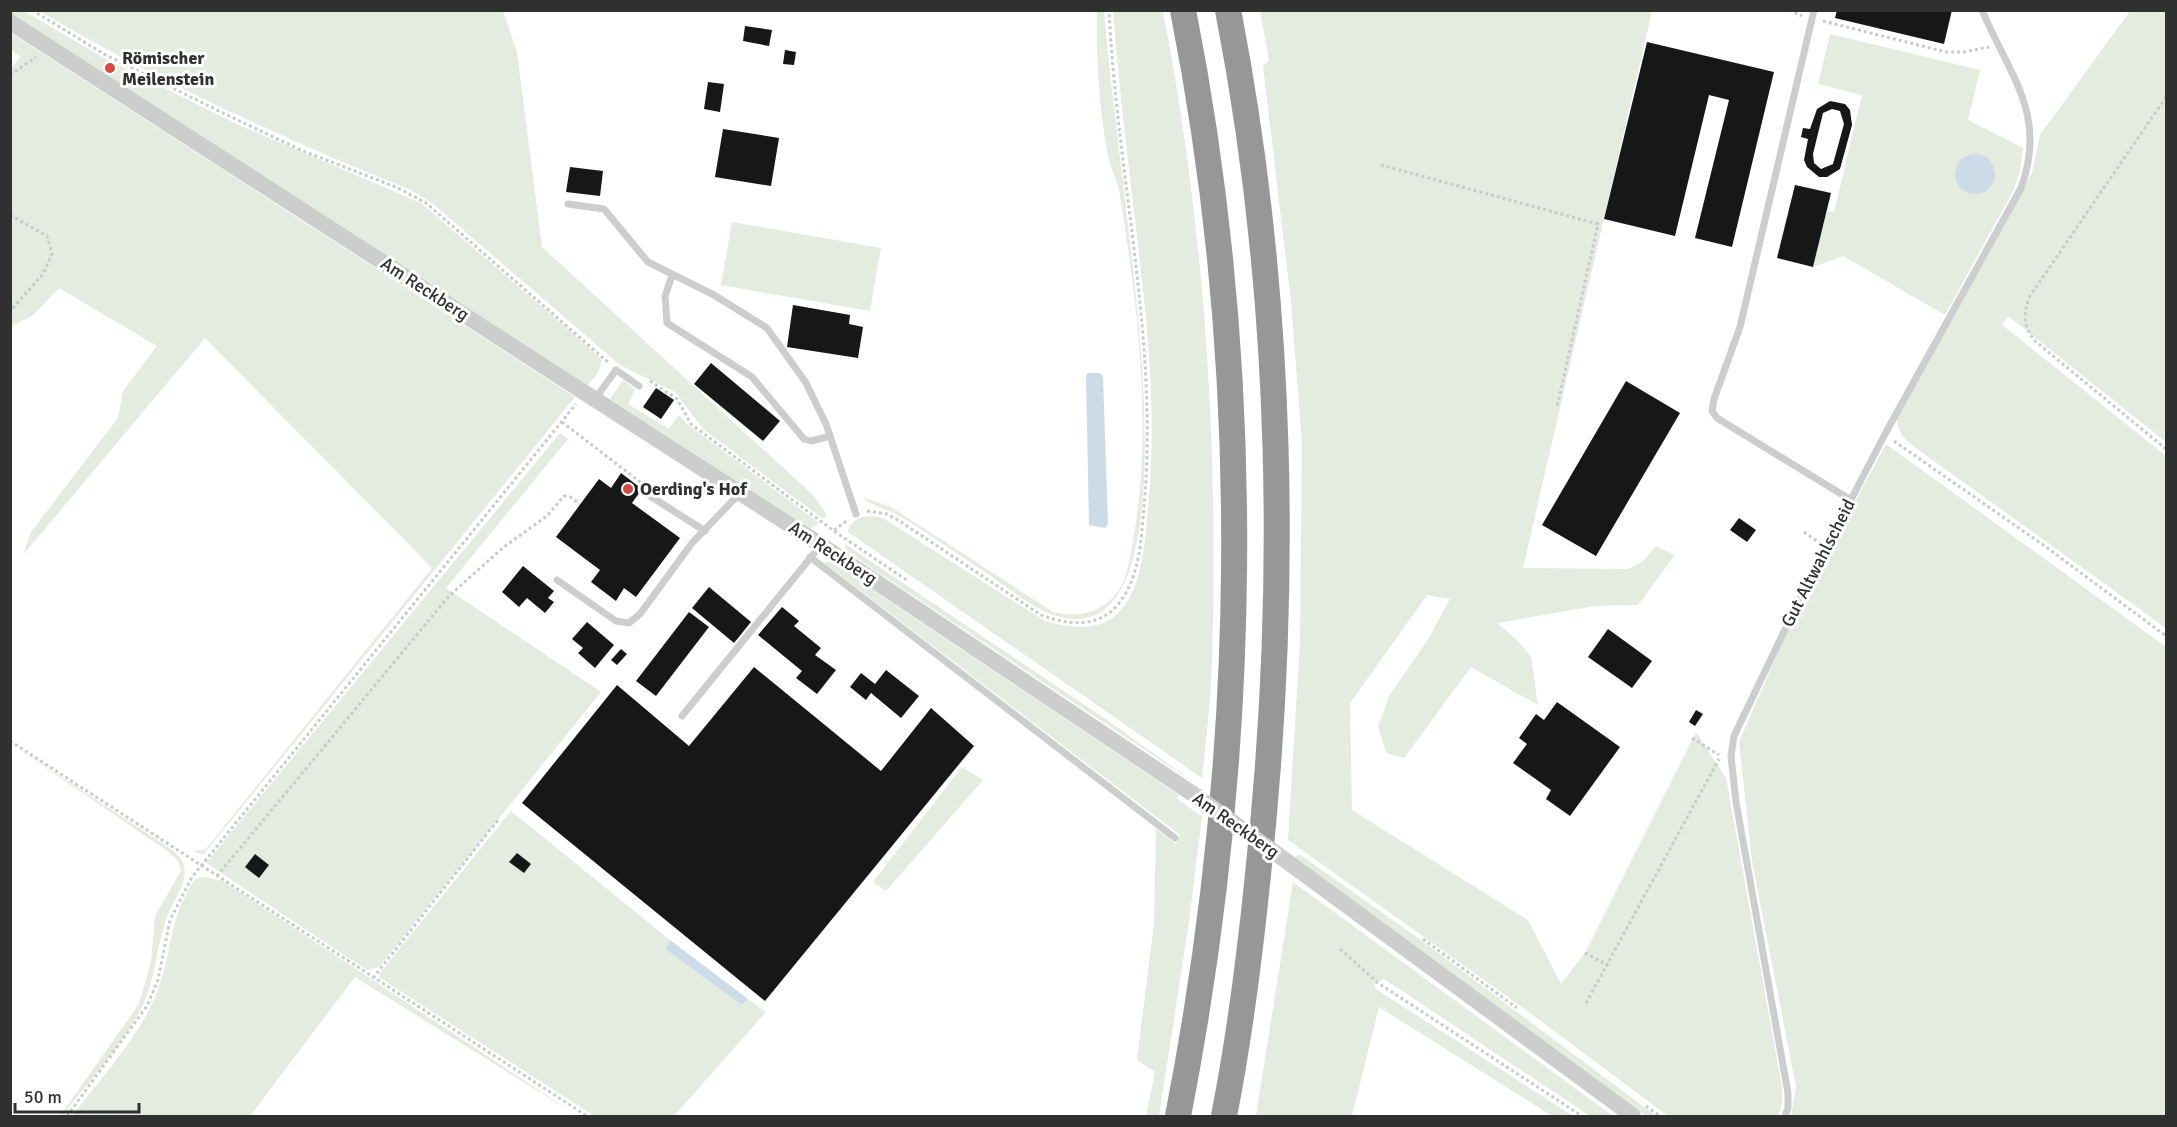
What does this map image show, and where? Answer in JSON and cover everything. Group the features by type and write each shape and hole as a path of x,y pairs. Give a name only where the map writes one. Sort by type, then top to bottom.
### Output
{"highway":[{"path":"1178,1116 1214,881 1227,766 1234,640 1229,380 1222,260 1196,74 1183,10"},
{"path":"1224,1116 1250,955 1265,818 1276,641 1275,452 1263,252 1240,73 1228,10"}],"street":[{"name":"Am Reckberg","path":"10,22 740,493 816,551 1196,796 1633,1116"}],"lane":[{"name":"Gut Altwahlscheid","path":"1785,1116 1788,1108 1788,1093 1744,855 1736,802 1732,745 1743,717 1826,547 1885,434 2021,188 2027,171 2032,139 2026,105 1996,45 1982,10"},
{"path":"1813,15 1740,327 1714,399 1712,411 1717,418 1851,500"},
{"path":"568,204 604,209 648,262 714,295 767,328 806,383 830,436 856,514"},
{"path":"672,276 665,296 668,323 691,340 721,355 752,377 804,439 811,441 830,436"},
{"path":"590,396 615,370 639,386"},
{"path":"557,580 616,621 629,622 640,614 692,543 740,493"},
{"path":"647,494 705,531"},
{"path":"682,716 816,551 1175,838"}],"path":[{"path":"32,10 104,54 225,114 303,151 396,187 426,203 603,355"},
{"path":"644,377 677,399 692,424 834,531 856,514 870,510 887,514 1041,615 1060,622 1090,622 1102,617 1119,604 1133,578 1141,537 1149,435 1147,376 1109,10"},
{"path":"1789,10 1946,52 1964,52 1996,45"},
{"path":"10,75 39,55 47,45"},
{"path":"2166,97 2030,296 2024,316 2028,334 2035,341 2166,449"},
{"path":"1381,165 1598,224 1557,407"},
{"path":"10,214 47,236 52,254 43,274 10,312"},
{"path":"68,1116 147,1006 158,980 173,911 200,865 562,422 590,396"},
{"path":"562,422 629,474"},
{"path":"1885,434 2046,547 2166,636"},
{"path":"217,876 449,596 505,546 547,516 564,496 580,504"},
{"path":"1804,532 1826,547"},
{"path":"1692,738 1721,756"},
{"path":"10,741 586,1116"},
{"path":"1586,1003 1609,966 1721,756 1732,745"},
{"path":"373,978 498,820"},
{"path":"1341,949 1378,983 1582,1116"},
{"path":"1585,953 1609,966"}],"shaded area":[{"path":"11,11 24,11 106,59 237,124 421,203 602,360 598,373 588,385 11,14"},
{"path":"39,11 503,11 517,52 542,247 813,495 827,515 823,519 704,430 675,392 620,365 432,203 411,190 222,108 129,61"},
{"path":"1097,11 1104,11 1135,285 1144,418 1144,485 1137,544 1126,575 1140,494 1142,408 1140,365 1126,236 1119,190 1108,156 1100,102"},
{"path":"1113,11 1163,11 1189,172 1206,334 1213,497 1214,579 1211,676 1202,778 848,532 856,520 871,516 881,517 1045,621 1081,627 1099,624 1115,616 1131,595 1140,570 1146,530 1152,440 1150,364"},
{"path":"1260,11 1652,11 1523,568 1628,569 1643,561 1656,546 1675,555 1638,605 1595,606 1497,623 1518,641 1531,657 1538,705 1471,667 1404,758 1386,753 1378,727 1389,696 1427,641 1450,599 1427,595 1350,703 1352,810 1528,920 1561,984 1585,953 1696,732 1726,778 1782,1087 1782,1104 1778,1116 1668,1116 1522,1007 1288,840 1300,642 1302,442 1291,302 1263,66 1269,60"},
{"path":"2130,11 2166,11 2166,442 2008,316 2002,325 2166,456 2166,628 1914,446 1902,435 1897,419 2032,173 2040,135"},
{"path":"11,33 575,397 203,855 193,851 206,849 432,568 205,338 23,555 31,532 118,418 123,391 157,346 59,288 32,316 11,326 10,68 21,57 11,50"},
{"path":"1830,34 1980,70 1968,120 2023,148 2020,171 2013,191 1945,315 1843,256 1813,267 1827,211 1834,212 1862,95 1818,84"},
{"path":"732,222 881,248 870,311 721,285"},
{"path":"623,380 635,390 628,404 669,429 679,415 686,423 819,523 811,529 610,399"},
{"path":"560,433 568,439 446,588 601,692 379,967 367,970 206,863"},
{"path":"1886,444 2166,647 2166,1116 1791,1116 1796,1087 1752,861 1739,742 1794,616"},
{"path":"863,497 891,507 1053,612 1082,614 1091,612 1111,600 1095,615 1080,619 1049,614 1021,598 909,522"},
{"path":"845,544 1110,722 1199,786 846,551"},
{"path":"823,562 831,562 1179,795 1176,798 1202,817 1189,922 1159,1116 1146,1116 1155,1072 1137,1060 1154,923 1156,829 1176,844 1180,835"},
{"path":"11,744 171,849 184,865 183,882 163,928 151,984 143,1005 116,1048 62,1116 60,1116 139,1004 151,962 155,916 181,871 178,861 169,852"},
{"path":"962,767 983,780 886,891 873,882"},
{"path":"511,811 670,940 665,949 742,1005 748,999 766,1012 674,1116 594,1116 380,978 379,974"},
{"path":"1299,854 1421,940 1656,1116 1646,1116 1295,857"},
{"path":"203,877 223,881 578,1116 355,977 250,1116 72,1116 132,1038 152,1005 164,972 180,907 195,879"},
{"path":"1293,882 1613,1116 1590,1116 1384,979 1374,984 1376,989 1573,1116 1552,1116 1379,1007 1352,1116 1256,1116"}],"water":[{"path":"1975,154 1983,155 1989,160 1994,166 1994,182 1989,188 1983,193 1975,194 1967,193 1961,188 1956,182 1955,174 1956,166 1961,160 1967,155"},
{"path":"1088,373 1100,373 1103,376 1108,524 1105,528 1089,525 1086,376"},
{"path":"670,940 748,999 742,1005 665,949"}],"building":[{"path":"1837,10 1952,10 1944,44 1835,18"},
{"path":"745,26 772,30 769,46 743,41"},
{"path":"1647,42 1774,72 1732,247 1695,238 1729,100 1709,95 1675,236 1604,219"},
{"path":"785,50 796,52 794,65 783,64"},
{"path":"708,82 724,84 720,112 704,109"},
{"path":"1830,101 1845,104 1850,110 1852,125 1840,169 1827,177 1819,177 1807,167 1804,160 1808,139 1801,137 1803,128 1810,129 1817,109","holes":["1832,109 1840,111 1844,124 1833,164 1821,169 1814,163 1813,154 1823,113"]},
{"path":"723,129 779,138 771,186 715,177"},
{"path":"570,167 603,171 600,196 566,192"},
{"path":"1795,185 1831,193 1813,267 1777,258"},
{"path":"793,305 850,315 849,324 863,327 858,358 787,347"},
{"path":"711,363 780,421 763,441 694,384"},
{"path":"1626,381 1680,413 1596,556 1542,525"},
{"path":"656,388 674,400 661,419 643,407"},
{"path":"621,473 642,489 632,503 680,538 636,597 624,588 616,601 591,582 600,570 556,537 599,479 611,488"},
{"path":"1739,518 1756,530 1747,542 1730,530"},
{"path":"523,566 554,591 548,598 554,602 545,613 527,598 519,607 502,592"},
{"path":"709,587 751,622 734,643 692,608"},
{"path":"782,607 799,621 794,626 821,648 815,655 836,670 817,694 796,678 802,671 758,635"},
{"path":"689,612 709,627 656,696 636,681"},
{"path":"587,622 614,645 595,668 578,653 583,648 572,639"},
{"path":"1608,629 1652,661 1632,688 1588,657"},
{"path":"621,649 627,654 617,665 611,660"},
{"path":"754,667 881,771 931,708 974,746 765,1001 522,803 617,685 689,746"},
{"path":"886,670 919,696 901,718 871,693 866,700 850,687 861,673 875,684"},
{"path":"1557,702 1620,747 1570,816 1546,799 1551,790 1513,763 1527,744 1519,738 1536,714 1544,720"},
{"path":"1696,710 1703,714 1695,726 1689,722"},
{"path":"517,853 531,864 524,873 509,862"},
{"path":"255,854 269,865 259,878 245,867"}],"place":[{"name":"Römischer Meilenstein","path":"110,68"},
{"name":"Oerding's Hof","path":"628,489"}]}
